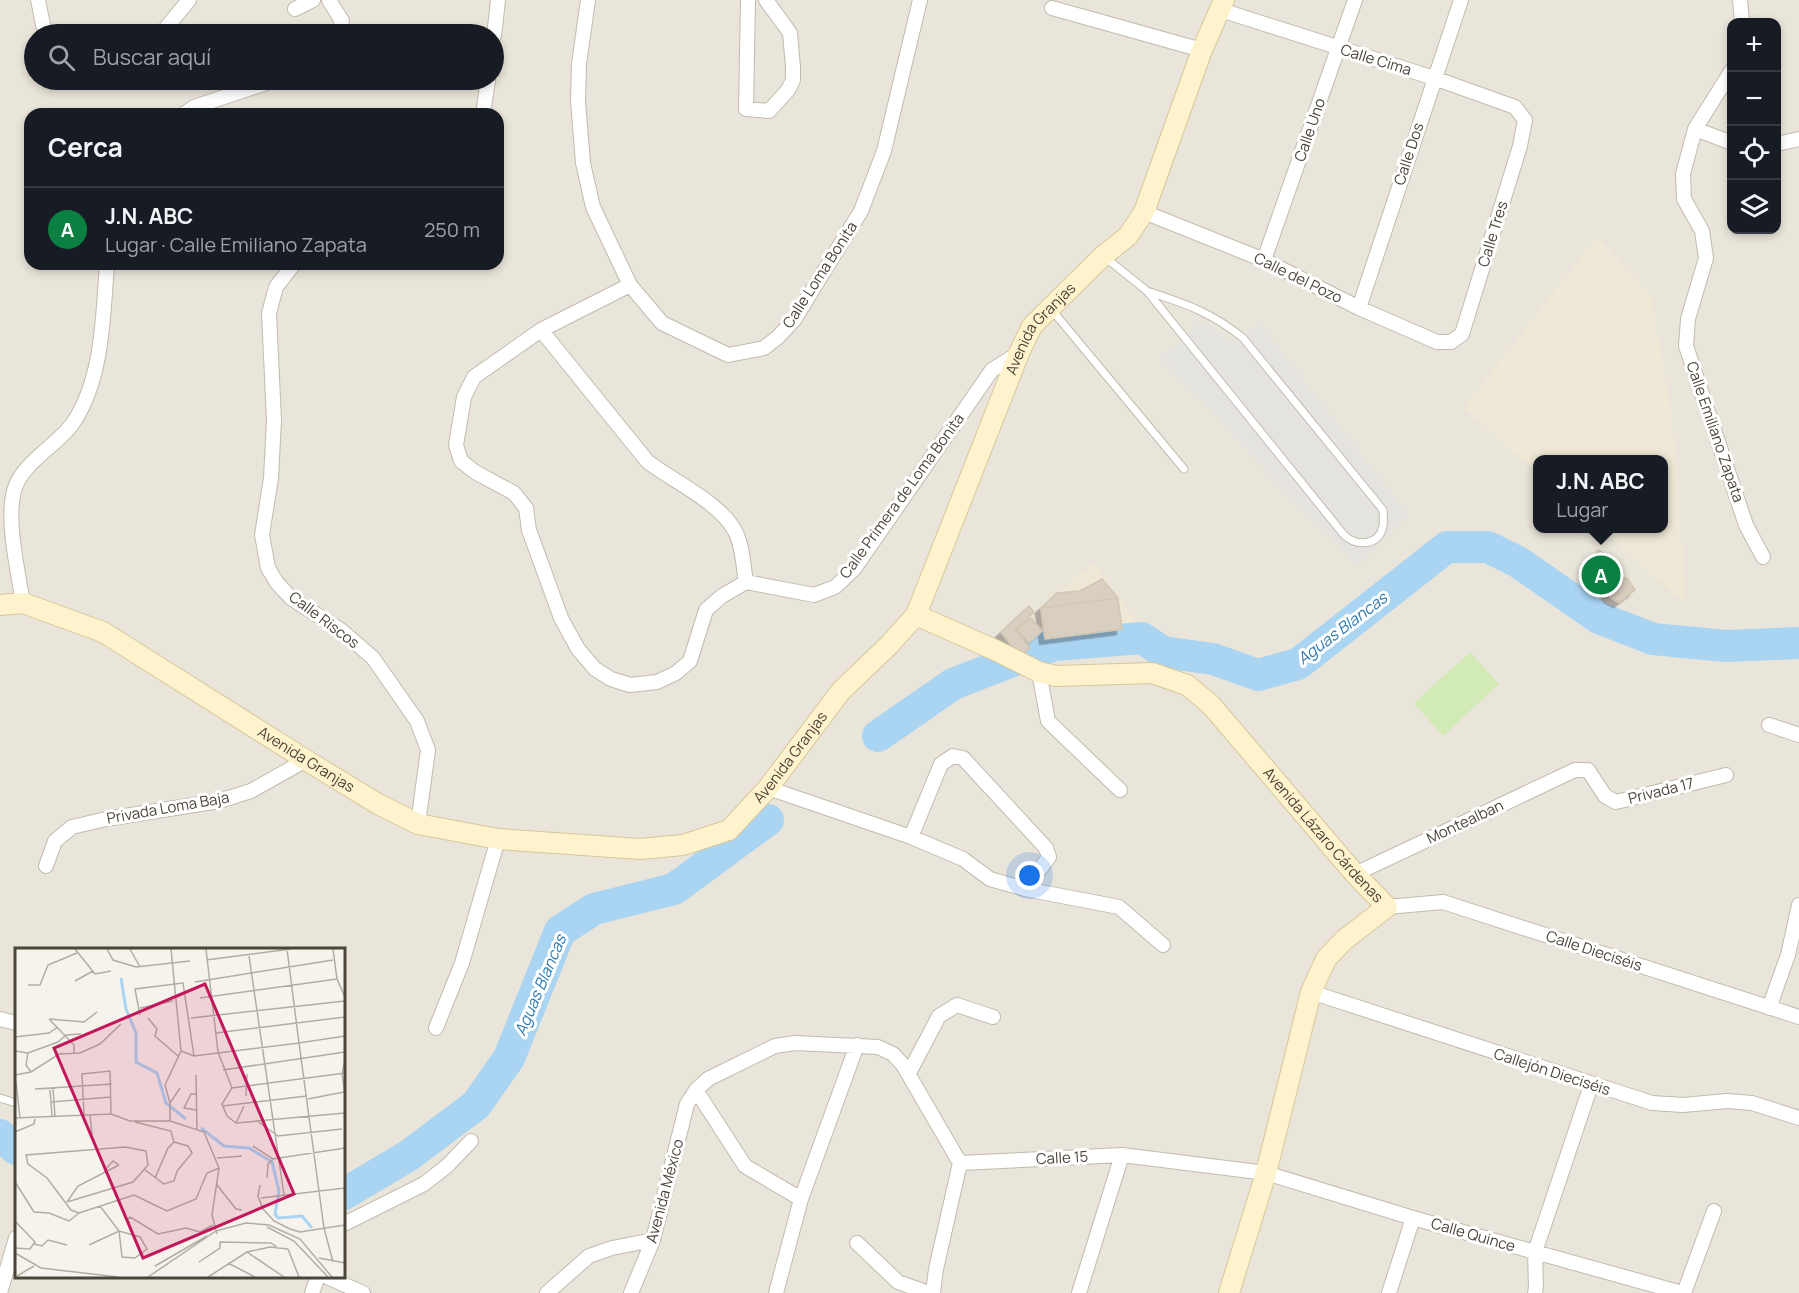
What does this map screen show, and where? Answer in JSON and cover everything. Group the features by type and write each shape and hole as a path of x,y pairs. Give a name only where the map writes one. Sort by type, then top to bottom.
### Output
{"main road":[{"name":"Avenida Granjas","path":"0,604 23,603 103,632 378,804 418,824 498,839 640,849 683,845 729,830 768,788 841,691 889,645 916,615 1019,353 1032,326 1103,256 1128,236 1144,212 1202,50 1223,5"},
{"name":"Avenida Lázaro Cárdenas","path":"916,615 1039,672 1056,676 1152,674 1187,685 1211,705 1355,874 1387,907 1344,940 1326,959 1311,992 1266,1173 1229,1293"}],"street":[{"path":"38,0 43,24"},
{"path":"169,24 189,0"},
{"path":"296,9 313,0"},
{"path":"329,0 342,21 341,24"},
{"path":"495,24 498,0"},
{"name":"Calle Loma Bonita","path":"588,0 579,64 578,102 583,162 592,207 630,285 662,322 728,356 764,348 794,320 861,212 884,151 920,0"},
{"path":"748,0 746,109 769,111 788,90 793,80 793,67 790,33 766,0"},
{"name":"Calle Uno","path":"1264,260 1355,0"},
{"name":"Calle Dos","path":"1359,308 1461,0"},
{"path":"1740,0 1742,18"},
{"name":"Calle Cima","path":"1223,5 1339,48 1515,107 1526,120"},
{"path":"1052,8 1202,50"},
{"name":"Calle Emiliano Zapata","path":"1730,72 1695,129 1683,174 1684,199 1702,231 1706,258 1688,319 1686,346 1746,525 1763,557"},
{"path":"193,108 245,90"},
{"path":"484,108 487,90"},
{"name":"Calle Tres","path":"1451,342 1462,334 1526,120"},
{"path":"1695,129 1727,141"},
{"path":"1781,143 1799,140"},
{"name":"Calle del Pozo","path":"1144,212 1264,260 1359,308 1437,342 1451,342"},
{"path":"23,603 10,511 14,488 22,475 73,423 84,401 98,361 106,270"},
{"name":"Calle Riscos","path":"289,270 276,287 269,313 274,420 271,478 262,535 268,568 277,583 291,598 342,631 373,657 417,721 428,750 418,824"},
{"path":"541,330 647,461 665,476 697,494 722,514 735,531 746,582 722,596 706,610 690,661 676,673 657,682 630,685 611,679 595,669 578,650 557,607 529,530 526,508 514,494 475,472 461,461 456,445 464,397 474,377 541,330 630,285"},
{"name":"Calle Primera de Loma Bonita","path":"746,582 814,595 835,587 854,569 992,370 1019,353"},
{"path":"1039,672 1048,721 1120,790"},
{"path":"1769,725 1799,735"},
{"path":"911,837 941,764 953,756 963,759 1046,848 1048,857 1025,889"},
{"name":"Privada Loma Baja","path":"46,866 55,841 72,827 106,819 219,801 250,791 306,760"},
{"name":"Montealban","path":"1355,874 1575,770"},
{"name":"Privada 17","path":"1575,770 1588,770 1605,796 1616,802 1726,775"},
{"path":"768,788 911,837 963,859 990,879 1025,889 1119,907 1163,945"},
{"path":"436,1028 462,963 498,839"},
{"name":"Calle Dieciséis","path":"1387,907 1443,902 1799,1017"},
{"path":"1769,1008 1788,955 1799,905"},
{"name":"Callejón Dieciséis","path":"1311,992 1652,1103 1683,1106 1727,1101 1752,1103 1799,1118"},
{"path":"909,1074 939,1016 957,1005 993,1017"},
{"path":"0,1019 15,1023"},
{"path":"801,1199 745,1166 696,1090 708,1079 775,1046 795,1043 858,1045 878,1047 893,1054 909,1074 960,1163 931,1293 898,1282 857,1243"},
{"path":"776,1293 801,1199 858,1045"},
{"path":"1535,1293 1535,1252 1591,1085"},
{"name":"Avenida México","path":"632,1293 653,1240 687,1104 696,1090"},
{"path":"345,1224 424,1184 447,1166 471,1141"},
{"path":"1079,1293 1122,1155"},
{"name":"Calle 15","path":"960,1163 1122,1155 1266,1173"},
{"name":"Calle Quince","path":"1266,1173 1413,1218 1683,1293"},
{"path":"1683,1293 1714,1211"},
{"path":"1389,1293 1413,1218"},
{"path":"547,1293 589,1256 612,1248 653,1240"},
{"path":"0,1293 15,1241"},
{"path":"312,1293 317,1278"},
{"path":"329,1278 363,1293"}],"lane":[{"path":"1103,256 1147,291 1344,536 1358,544 1366,544 1373,540 1383,527 1383,510 1244,338 1226,324 1192,305 1147,291"},
{"path":"1049,307 1184,469"},
{"path":"0,1098 15,1103"}],"shaded area":[{"path":"0,0 1799,0 1799,1293 0,1293"},
{"path":"1597,237 1651,295 1672,418 1686,604 1605,533 1668,533 1668,455 1533,455 1533,469 1464,408"},
{"path":"1202,322 1236,344 1259,324 1408,515 1357,566 1160,357"},
{"path":"1094,563 1141,628 1045,642 1040,606"}],"green space":[{"path":"1470,652 1499,684 1443,736 1414,703"}],"building":[{"path":"1598,550 1610,557 1608,560 1614,568 1608,572 1612,580 1620,572 1635,590 1619,602 1611,598 1588,569"},
{"path":"1102,579 1118,598 1041,608 1057,593 1080,591"},
{"path":"1118,598 1122,629 1045,639 1041,608"},
{"path":"1029,606 1034,612 1015,630 1030,648 1020,656 1001,632"},
{"path":"1031,618 1042,631 1029,643 1017,630"}],"waterway":[{"name":"Aguas Blancas","path":"878,736 953,684 1054,645 1142,638 1163,652 1213,659 1258,675 1298,664 1447,547 1488,547 1518,562 1599,618 1653,639 1726,646 1799,643"},
{"name":"Aguas Blancas","path":"345,1193 408,1156 476,1105 509,1058 560,931 594,909 674,889 768,820"},
{"name":"Aguas Blancas","path":"0,1135 15,1148"}],"place":[{"name":"J.N. ABC","path":"1601,575"}]}
